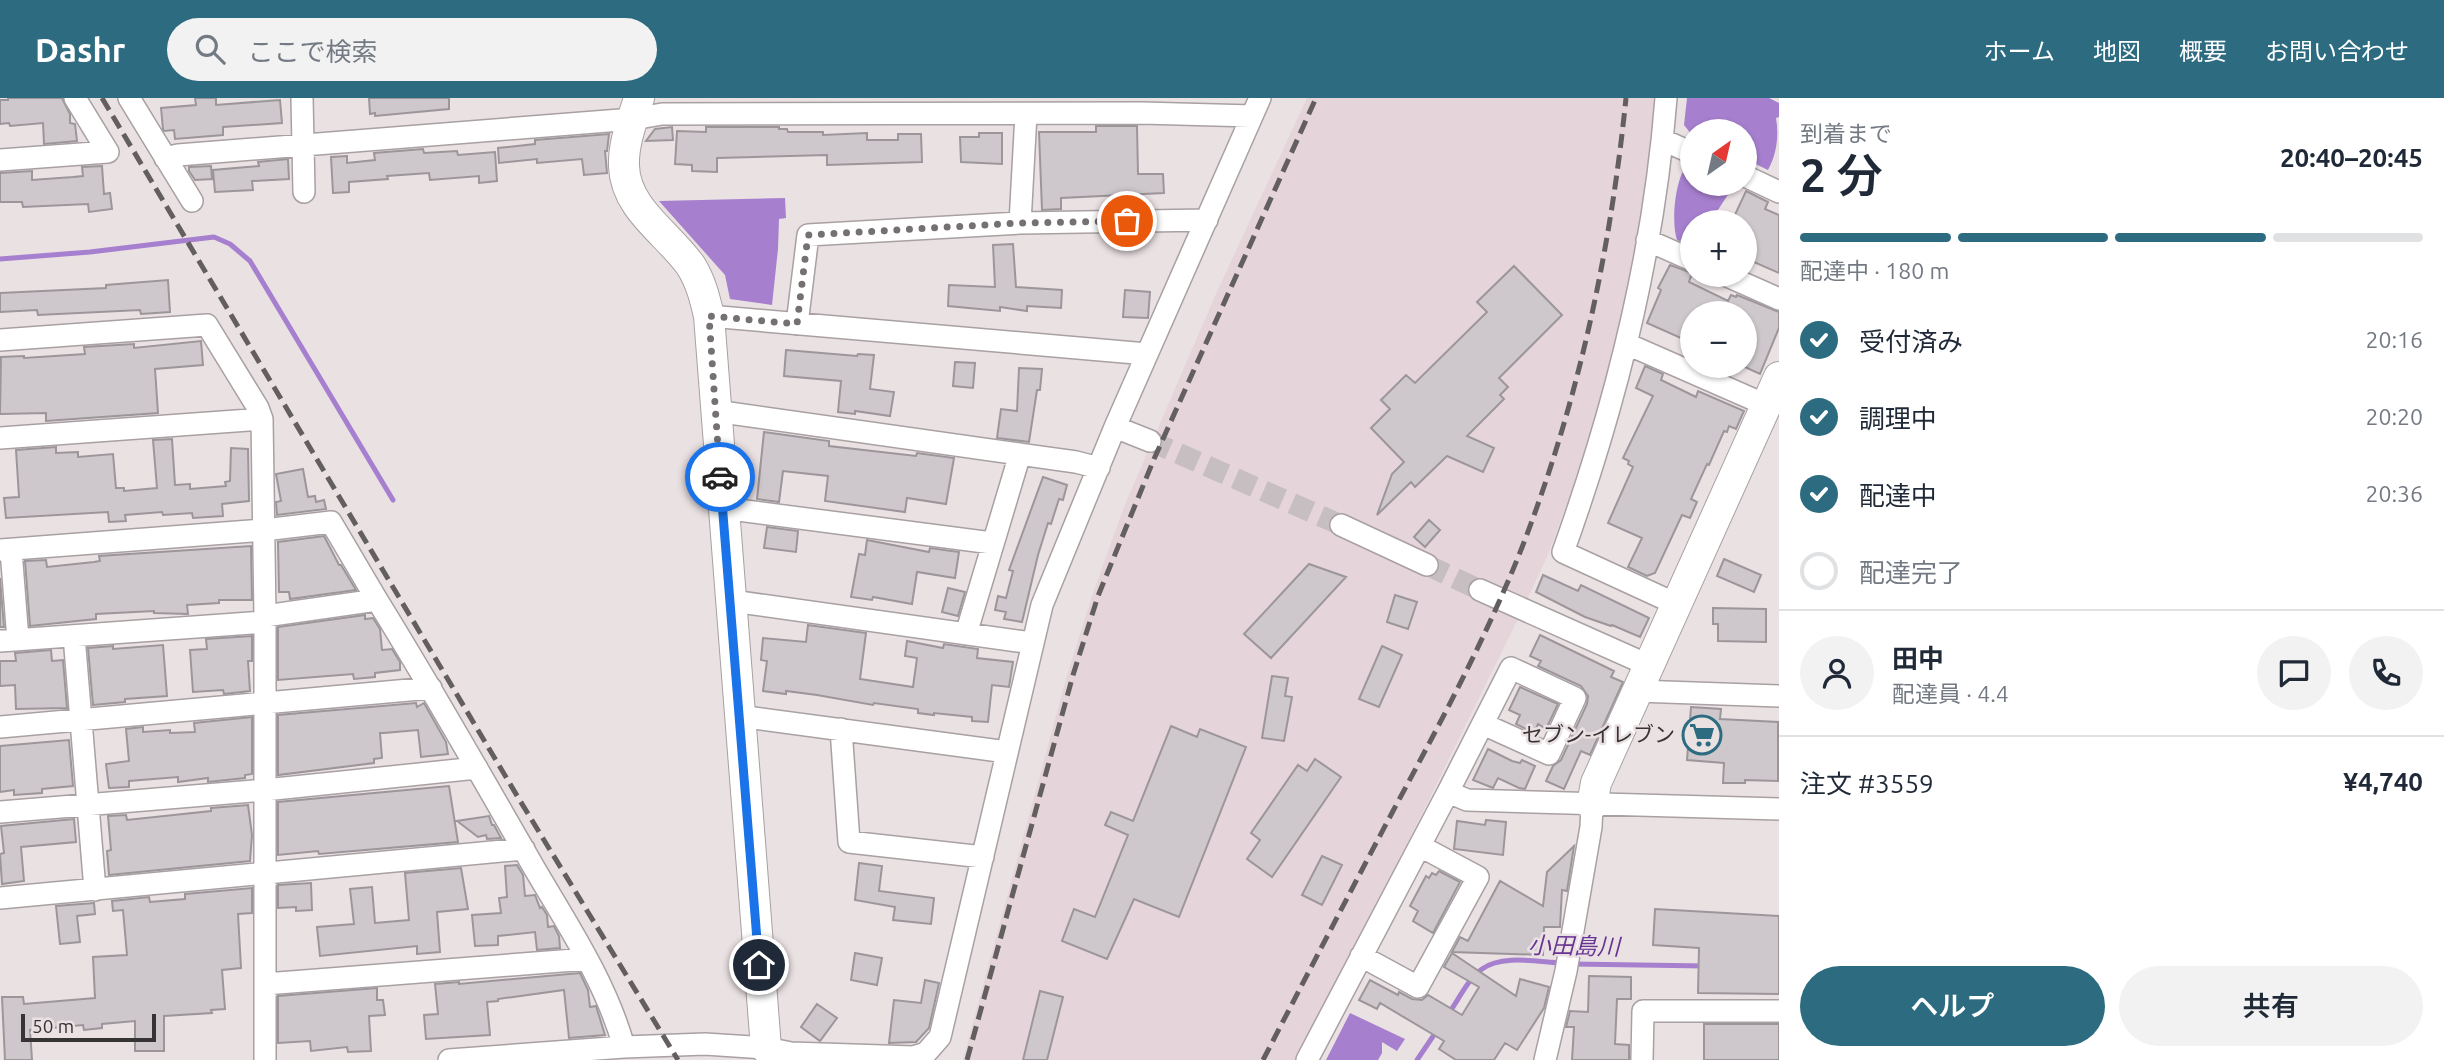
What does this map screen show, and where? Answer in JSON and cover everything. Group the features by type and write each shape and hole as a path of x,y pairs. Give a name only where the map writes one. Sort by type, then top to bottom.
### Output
{"street":[{"path":"0,160 108,152 75,98"},
{"path":"129,98 192,201"},
{"path":"302,98 304,192"},
{"path":"1666,98 1663,140 1627,344 1600,444 1563,552 1676,604"},
{"path":"165,158 636,108 662,114 1028,108 1142,113 1256,107 1115,427 1042,605 940,1037 931,1050 913,1057 791,1053 766,1048 705,1044 612,1053 449,1060"},
{"path":"636,108 624,163 629,187 642,211 692,268 703,292 709,316 766,1048"},
{"path":"1020,223 1028,108"},
{"path":"1663,140 1680,148"},
{"path":"1757,182 1779,192"},
{"path":"797,324 808,235 1020,223 1206,220"},
{"path":"1647,240 1680,255"},
{"path":"1752,287 1779,299"},
{"path":"709,316 1147,354"},
{"path":"0,341 207,325 258,408 262,419 265,619 265,1060"},
{"path":"1627,344 1766,405"},
{"path":"1545,1060 1567,964 1596,783 1779,377"},
{"path":"715,411 1076,462 1099,468"},
{"path":"0,438 262,419"},
{"path":"1115,427 1150,441"},
{"path":"966,634 1020,454"},
{"path":"723,508 992,543"},
{"path":"377,600 265,619 9,640 6,550 264,530 331,522 431,688 587,959 618,1026 612,1053"},
{"path":"1341,526 1427,565"},
{"path":"1480,590 1642,678 1779,696"},
{"path":"732,601 1032,643"},
{"path":"74,636 95,890"},
{"path":"1307,1060 1511,668 1574,698 1549,754 1483,724"},
{"path":"0,727 431,688"},
{"path":"739,716 1007,752"},
{"path":"841,729 849,842 983,857"},
{"path":"0,812 265,790 477,768"},
{"path":"1448,792 1467,800 1779,809"},
{"path":"1361,956 1418,987 1478,877 1420,846"},
{"path":"0,898 524,849"},
{"path":"265,984 587,959"},
{"path":"1642,1060 1643,1011 1779,1011"}],"shaded area":[{"path":"1307,98 1654,98 1647,181 1620,325 1573,487 1547,557 1515,625 1297,1060 963,1060 1066,679 1092,596 1124,507 1215,296"},
{"path":"1687,98 1769,98 1779,103 1779,117 1776,118 1777,144 1768,170 1757,165 1757,119 1685,119"},
{"path":"1680,180 1680,196 1727,196 1718,210 1680,210 1680,241 1677,240 1674,223"},
{"path":"785,198 786,218 779,219 772,305 730,299 725,275 659,201"},
{"path":"1350,1013 1405,1039 1397,1051 1382,1042 1382,1053 1378,1060 1326,1060"}],"building":[{"path":"62,98 70,114 70,123 75,124 77,141 44,144 43,123 10,126 9,123 0,124 0,100"},
{"path":"195,98 216,98 216,105 280,100 282,123 223,127 223,135 175,139 174,130 163,129 161,108 196,105"},
{"path":"369,98 449,98 449,109 375,116 375,113 370,114"},
{"path":"1096,126 1137,126 1138,174 1163,174 1164,193 1061,198 1061,209 1042,210 1039,132 1096,132"},
{"path":"672,127 673,140 646,141 655,129"},
{"path":"706,127 779,127 787,129 788,132 823,132 823,135 867,133 867,140 898,140 898,134 921,134 922,162 827,165 827,155 717,158 717,172 692,171 692,165 675,164 677,131 706,132"},
{"path":"979,133 1002,133 1002,164 961,162 960,137 979,137"},
{"path":"609,134 605,151 607,173 584,175 582,159 537,163 537,159 499,163 498,148 535,144 535,140"},
{"path":"423,149 424,153 457,151 458,155 495,152 497,181 479,183 479,176 430,180 429,173 387,176 388,179 349,182 349,192 333,193 331,157 347,156 347,163 375,160 374,153"},
{"path":"288,159 289,179 252,181 253,190 215,192 213,170 259,166 258,162"},
{"path":"102,166 104,194 110,193 112,209 89,212 88,204 23,207 22,202 0,202 0,173 32,171 32,180 83,176 82,167"},
{"path":"211,166 212,179 195,180 189,171 189,167"},
{"path":"1744,196 1756,196 1768,202 1765,209 1779,215 1779,273 1757,263 1757,210 1737,210"},
{"path":"1013,244 1016,287 1062,290 1061,308 1027,306 1027,311 1000,307 1000,311 948,306 949,285 995,287 993,245"},
{"path":"1670,265 1680,269 1680,287 1699,287 1728,301 1680,301 1680,338 1647,323 1661,290 1658,288"},
{"path":"1514,266 1562,315 1499,378 1508,387 1500,395 1504,399 1467,436 1494,448 1483,472 1447,456 1415,487 1411,482 1377,515 1392,474 1404,462 1371,428 1390,409 1381,400 1406,375 1415,383 1487,312 1477,302"},
{"path":"168,280 170,312 141,314 140,310 38,315 37,310 0,312 0,293 106,288 106,285"},
{"path":"1125,290 1150,292 1148,318 1123,317"},
{"path":"1731,295 1752,301 1728,301"},
{"path":"1757,303 1779,312 1779,328 1760,374 1757,373"},
{"path":"201,341 203,365 155,369 158,413 46,421 46,413 0,414 1,357 85,354 84,347 134,344 134,348"},
{"path":"786,350 874,355 870,389 894,392 890,416 855,411 855,414 838,412 841,381 784,376"},
{"path":"955,362 975,363 973,388 953,386"},
{"path":"1645,366 1663,374 1661,380 1696,397 1698,391 1744,411 1736,429 1729,426 1727,432 1724,431 1709,465 1707,464 1691,499 1697,502 1690,518 1682,515 1655,573 1647,576 1628,567 1642,538 1608,523 1633,467 1623,458 1653,396 1636,388"},
{"path":"1019,368 1042,369 1029,442 997,438 1001,409 1017,411"},
{"path":"764,432 829,441 829,446 954,458 946,504 907,498 905,512 825,501 828,476 783,471 779,502 757,499"},
{"path":"172,439 175,485 190,484 190,489 226,486 225,482 230,481 231,448 248,449 249,501 222,504 223,516 193,518 192,513 163,515 162,512 125,515 126,521 109,522 108,512 6,518 4,498 19,497 16,450 56,447 56,453 78,452 78,457 113,454 116,488 124,488 124,491 157,488 153,440"},
{"path":"303,469 308,497 315,496 316,502 324,500 326,509 277,515 276,502 281,501 276,474"},
{"path":"1043,477 1067,485 1063,500 1059,499 1051,524 1048,523 1022,622 1004,619 1006,612 995,610 998,596 1006,598 1013,571 1009,570"},
{"path":"1429,520 1440,530 1425,547 1414,537"},
{"path":"767,527 798,531 796,552 764,548"},
{"path":"324,536 356,590 290,599 289,592 279,592 278,542"},
{"path":"867,540 929,552 930,548 959,552 955,578 917,572 912,604 873,597 872,600 851,597 859,554 865,555"},
{"path":"251,546 252,600 219,600 219,603 187,605 188,614 154,611 96,614 96,619 30,626 25,561 46,560 47,567 100,561 99,556"},
{"path":"1724,559 1761,575 1754,592 1717,576"},
{"path":"1309,564 1346,577 1271,658 1244,634"},
{"path":"1543,575 1578,591 1581,585 1649,618 1640,637 1585,617 1536,592"},
{"path":"0,578 4,627 0,627"},
{"path":"948,588 965,592 958,616 942,612"},
{"path":"1395,595 1417,602 1408,629 1387,622"},
{"path":"1713,608 1766,609 1766,642 1718,641 1718,624 1713,624"},
{"path":"365,615 365,619 373,618 380,629 382,650 392,649 400,662 400,670 354,679 353,674 278,680 278,627"},
{"path":"808,625 866,633 860,679 913,687 917,658 905,656 907,641 943,648 944,644 978,649 977,658 1013,662 1009,687 992,685 988,722 972,721 972,717 918,713 918,709 873,705 817,695 763,691 767,661 761,660 763,638 806,642"},
{"path":"1540,635 1614,671 1611,677 1623,682 1590,755 1581,751 1564,789 1546,781 1553,766 1561,760 1587,704 1588,696 1581,686 1538,666 1541,661 1530,656"},
{"path":"252,636 252,661 248,661 250,691 224,694 223,690 193,692 190,650 207,649 206,639"},
{"path":"163,645 167,696 93,705 88,648"},
{"path":"1382,646 1402,655 1379,707 1359,699"},
{"path":"51,650 52,661 63,660 67,708 16,709 15,685 0,686 0,661 16,661 15,653"},
{"path":"1272,676 1288,678 1285,696 1292,697 1284,741 1262,738"},
{"path":"1520,687 1558,704 1546,729 1538,724 1534,733 1516,724 1520,715 1509,710"},
{"path":"416,703 417,707 424,703 446,742 448,754 421,757 418,730 380,733 382,758 374,759 374,763 278,775 278,715"},
{"path":"1691,707 1721,709 1720,719 1778,722 1778,781 1745,780 1745,783 1723,783 1724,763 1687,760"},
{"path":"252,717 252,774 245,775 245,778 208,782 208,778 178,782 178,777 129,781 129,787 109,788 106,764 129,761 126,729 143,727 143,732 195,732 194,723"},
{"path":"1171,726 1197,737 1200,729 1246,747 1179,917 1134,899 1107,959 1062,941 1074,909 1095,917 1128,835 1105,825 1111,812 1133,821"},
{"path":"69,740 73,786 42,789 42,793 14,795 14,790 0,792 0,746"},
{"path":"1488,749 1512,761 1520,763 1522,760 1535,766 1525,789 1498,778 1493,788 1473,780"},
{"path":"1315,759 1341,777 1272,877 1247,859 1260,840 1251,833 1298,765 1307,771"},
{"path":"449,786 458,842 278,855 278,802"},
{"path":"248,805 252,835 250,861 109,875 107,851 111,850 108,816 126,815 127,820"},
{"path":"489,816 501,838 487,839 486,835 478,837 457,821"},
{"path":"74,819 76,842 21,847 24,881 2,884 0,854 4,853 1,826"},
{"path":"1486,820 1506,822 1503,855 1454,849 1457,821 1485,825"},
{"path":"1574,846 1567,891 1562,890 1560,927 1544,927 1543,955 1452,952 1460,937 1468,941 1500,881 1543,906 1547,872"},
{"path":"1322,856 1342,865 1322,905 1302,895"},
{"path":"859,863 882,866 879,891 934,898 931,924 893,920 895,907 855,900"},
{"path":"517,865 523,875 525,896 535,895 540,908 542,907 547,915 548,927 554,926 559,936 560,948 537,950 535,932 498,936 498,945 475,946 472,915 501,913 499,898 507,897 505,866"},
{"path":"461,868 468,909 437,912 440,952 417,954 417,946 320,956 317,927 354,924 350,889 372,887 375,923 409,920 405,873"},
{"path":"1439,871 1460,882 1433,933 1413,921 1418,911 1410,906 1426,876 1429,878 1432,873 1436,875"},
{"path":"311,883 312,910 278,908 278,885"},
{"path":"252,888 252,913 238,914 241,968 222,970 225,1009 211,1010 212,1013 164,1016 164,1051 135,1051 135,1021 102,1024 102,1028 84,1030 83,1025 30,1030 32,1060 5,1060 2,997 23,997 24,1004 95,998 93,957 127,955 123,910 113,911 112,901 149,897 150,902 185,899 185,894"},
{"path":"94,903 95,914 77,916 80,942 60,944 56,906"},
{"path":"1655,909 1779,916 1779,994 1698,993 1699,948 1653,945"},
{"path":"855,953 882,958 877,985 851,980"},
{"path":"1452,953 1516,996 1520,979 1549,987 1544,1008 1517,1050 1505,1043 1494,1060 1456,1060 1439,1049 1444,1041 1380,1003 1377,1009 1359,1000 1370,980 1398,995 1399,992 1412,999 1422,1000 1428,995 1462,1015 1479,987 1444,967"},
{"path":"580,973 588,990 590,1007 596,1006 605,1035 569,1038 564,990 487,1002 490,1035 426,1039 424,1015 438,1014 435,984"},
{"path":"1589,976 1631,977 1631,999 1617,999 1615,1044 1629,1045 1629,1060 1572,1060 1574,1027 1566,1027 1570,1011 1588,1012"},
{"path":"925,980 939,983 929,1028 916,1042 889,1043 894,1000 921,1003"},
{"path":"377,988 377,1000 383,1000 385,1015 369,1016 371,1051 348,1052 347,1047 311,1051 310,1041 278,1043 278,996"},
{"path":"1040,991 1063,997 1047,1060 1023,1060"},
{"path":"817,1004 837,1018 820,1041 801,1027"},
{"path":"1704,1024 1779,1024 1779,1060 1704,1060"}],"waterway":[{"path":"0,259 90,252 214,237 230,244 250,261 393,500"},
{"name":"小田島川","path":"1449,1013 1472,978 1490,964 1510,960 1562,963"},
{"name":"小田島川","path":"1572,964 1706,966"},
{"name":"小田島川","path":"1417,1060 1438,1029"}],"tunnel":[{"path":"1150,441 1341,525"},
{"path":"1427,565 1480,590"}],"railway":[{"path":"102,98 519,799 678,1060"},
{"path":"967,1060 1073,675 1098,596 1154,459 1316,98"},
{"path":"1263,1060 1459,685 1519,555 1540,500 1558,444 1588,330 1611,215 1626,98"}],"way so far":[{"path":"720,477 709,316 797,324 808,235 1020,223 1127,221"}],"place":[{"name":"セブン-イレブン","path":"1702,735"}],"route":[{"path":"720,477 759,965"}]}
